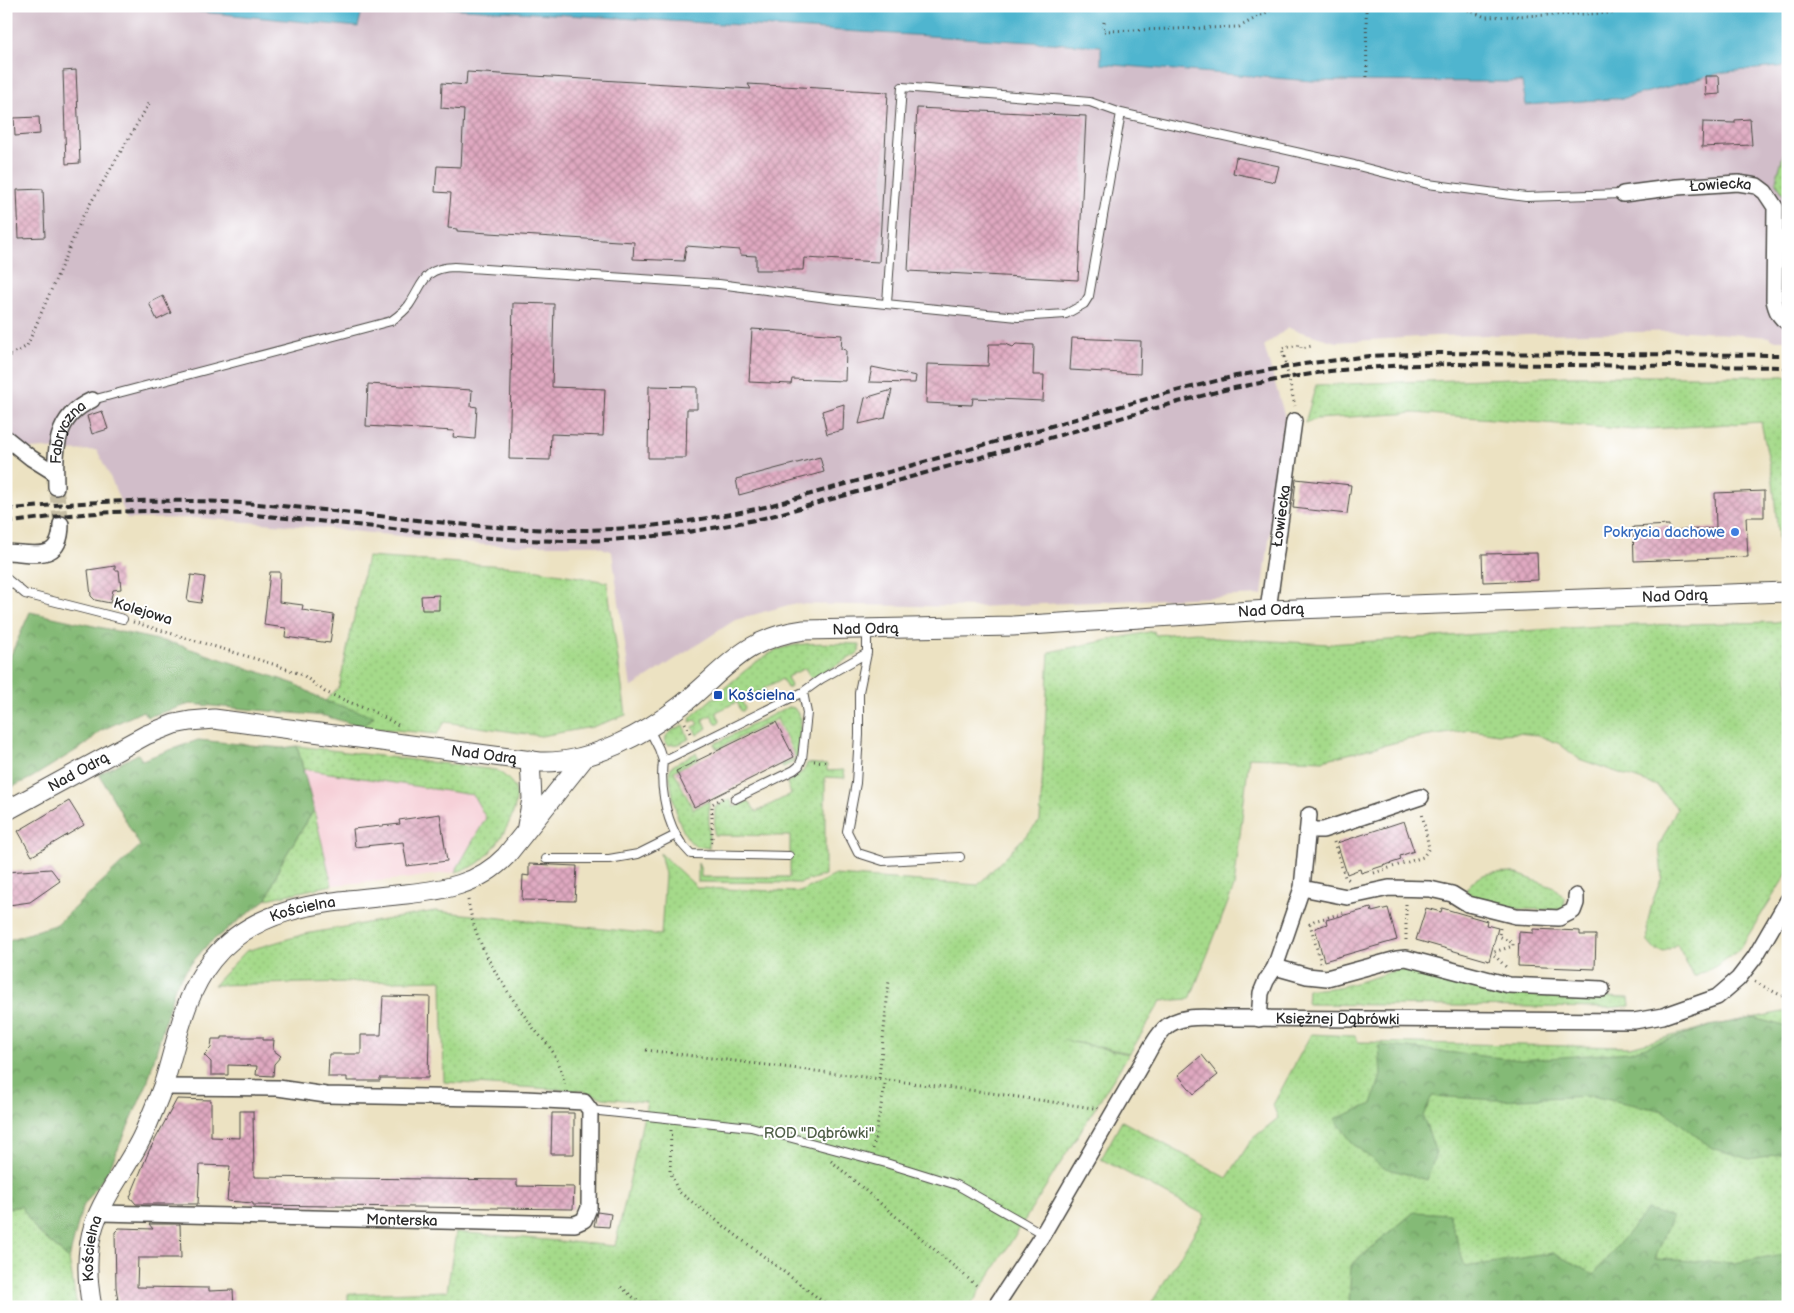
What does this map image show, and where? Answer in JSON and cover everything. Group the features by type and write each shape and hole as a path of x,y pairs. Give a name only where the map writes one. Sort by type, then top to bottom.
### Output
{"street":[{"name":"Łowiecka","path":"1623,194 1676,187 1738,183 1748,184 1765,192 1771,199 1776,219 1774,300 1781,318 1788,324"},
{"name":"Fabryczna","path":"6,438 56,480 58,442 64,423 78,408 92,400"},
{"name":"Łowiecka","path":"1268,610 1294,422"},
{"path":"6,552 42,553 53,550 58,546 61,539 61,524"},
{"name":"Nad Odrą","path":"6,811 146,735 174,724 190,721 214,719 530,760 566,762 605,750 648,727 683,703 745,650 783,633 804,630 1013,626 1268,610 1788,592"},
{"name":"Kościelna","path":"92,1307 88,1276 89,1249 94,1225 142,1136 163,1087 183,1018 199,980 212,961 241,932 259,921 299,908 440,890 460,885 492,869 506,856 586,757"},
{"name":"Kościelna","path":"524,834 532,806 530,760"},
{"path":"1258,1019 1261,993 1275,967 1302,888 1308,823 1323,830 1421,797"},
{"path":"1302,888 1347,897 1389,888 1430,889 1452,894 1468,904 1516,916 1559,918 1573,911 1576,896"},
{"name":"Księżnej Dąbrówki","path":"995,1307 1043,1234 1146,1056 1163,1030 1173,1022 1187,1018 1634,1021 1663,1016 1717,997 1738,979 1754,957 1788,900"},
{"path":"1275,967 1307,976 1327,978 1406,958 1509,986 1602,989"},
{"path":"163,1087 278,1088 326,1095 568,1101 587,1106"},
{"name":"Monterska","path":"100,1213 575,1224 584,1220 589,1208 587,1106"}],"lane":[{"path":"887,303 902,87 1090,102 1122,113 1354,165 1428,184 1526,197 1623,194"},
{"path":"92,400 391,321 408,307 422,282 430,273 440,268 454,267 719,284 834,299 1018,317 1066,314 1084,304 1089,296 1122,113"},
{"name":"Kolejowa","path":"6,578 25,594 123,619"},
{"path":"867,628 867,653 859,692 856,783 847,831 858,853 883,860 960,857"},
{"path":"663,761 803,692 821,679 867,653"},
{"path":"736,798 799,766 802,759 807,712 803,692"},
{"path":"648,727 660,749 663,761 661,775 669,820 681,843 691,854 714,856 789,856"},
{"path":"546,859 609,859 638,854 676,835"},
{"path":"587,1106 672,1119 751,1127 871,1159 957,1185 1043,1234"}],"path":[{"path":"1104,22 1104,31 1239,27 1278,6"},
{"path":"1366,6 1367,80"},
{"path":"1459,6 1485,17 1615,13"},
{"path":"6,358 27,346 83,216 150,102"},
{"path":"1295,406 1282,348 1300,345 1301,348 1312,346"},
{"name":"Kolejowa","path":"123,619 276,665 303,676 325,692 376,713 400,726"},
{"path":"683,720 692,738"},
{"path":"806,760 828,762"},
{"path":"1367,876 1423,857 1427,853 1429,848 1422,811 1407,816 1402,803"},
{"path":"712,807 711,835 714,856"},
{"path":"1332,838 1345,876 1352,881 1359,878"},
{"path":"468,894 471,918 483,948 507,991 537,1034 554,1054 563,1078 568,1101"},
{"path":"1406,897 1406,958"},
{"path":"1318,968 1321,962 1310,924 1314,921 1349,911"},
{"path":"1502,922 1500,936 1514,943 1513,946 1497,950 1494,952 1494,955 1509,970"},
{"path":"1744,971 1758,985 1788,999"},
{"path":"879,1078 889,981"},
{"path":"646,1050 879,1078 1095,1107 1112,1114"},
{"path":"871,1159 886,1079"},
{"path":"672,1119 670,1171 678,1191 830,1307"},
{"path":"810,1143 977,1286"},
{"path":"621,1287 645,1307"}],"shaded area":[{"path":"6,6 139,6 358,27 363,6 413,6 1101,46 1101,64 1312,81 1522,82 1526,105 1625,98 1725,72 1788,66 1788,340 1689,331 1437,336 1336,342 1288,328 1264,346 1285,417 1262,595 975,607 792,604 735,620 631,688 612,552 595,545 486,545 323,528 198,518 127,519 97,450 65,451 44,448 6,451"},
{"path":"303,769 473,795 486,818 455,872 332,885"}],"green space":[{"path":"1788,137 1788,305 1785,300 1786,200 1776,181"},
{"path":"1568,376 1788,376 1788,570 1781,571 1773,481 1761,422 1634,430 1415,413 1316,419 1305,423 1316,385"},
{"path":"367,557 521,567 607,582 626,715 592,727 541,736 445,722 437,734 362,727 374,717 325,701 339,687"},
{"path":"30,612 176,644 295,684 325,701 374,716 362,727 325,716 190,704 147,717 143,711 100,731 88,743 31,778 6,790 6,659 9,659"},
{"name":"ROD \"Dąbrówki\"","path":"1788,619 1788,872 1739,950 1716,966 1694,977 1677,944 1664,952 1654,949 1648,942 1647,924 1653,900 1662,877 1659,846 1677,808 1657,786 1579,759 1558,743 1537,735 1518,733 1499,734 1471,730 1410,739 1323,760 1249,757 1234,887 1190,999 1161,1001 1130,1053 1063,1040 1129,1054 970,1307 348,1307 348,1294 447,1291 456,1232 615,1246 647,1102 603,1098 584,1091 444,1082 442,980 214,985 246,951 305,934 435,911 661,935 665,874 660,853 698,888 800,892 835,875 978,885 1040,821 1049,652 1154,631 1155,635 1197,632 1214,638 1329,644 1598,626 1776,622"},
{"path":"806,644 860,644 859,652 855,655 813,678 811,678 805,668 787,677 790,688 787,688 782,679 764,688 767,700 764,699 760,691 741,700 745,708 743,711 741,711 737,702 716,712 720,720 719,723 716,723 711,715 703,719 707,728 697,735 693,727 699,724 696,720 690,722 691,717 714,697 716,699 722,694 721,691 740,675 760,659 775,651"},
{"path":"788,707 794,708 801,718 798,757 794,762 783,767 781,765 796,758 777,719 717,749 714,744"},
{"path":"683,725 689,739 679,744 668,745 665,738 667,735 672,730"},
{"path":"198,740 282,748 297,746 314,810 281,863 267,899 208,944 175,986 147,1084 108,1171 82,1208 69,1259 36,1230 21,1206 6,1209 6,941 57,924 140,846 99,774 138,754 142,760"},
{"path":"297,746 496,770 507,778 515,789 516,797 512,817 501,837 488,854 473,866 455,872 486,818 473,795 303,769"},
{"path":"696,753 699,758 674,771 693,809 709,801 709,848 695,846 683,831 676,812 669,772 672,766"},
{"path":"807,763 827,765 827,771 844,770 845,778 825,777 825,875 800,883 698,882 698,863 701,877 790,877 790,836 714,835 715,807 730,799 734,807 749,801 756,812 791,794 787,783 806,767"},
{"path":"314,810 332,885 267,899 281,863"},
{"path":"1512,872 1555,888 1565,899 1564,908 1559,910 1517,909 1471,896 1466,890 1480,876 1491,873"},
{"path":"1408,966 1465,987 1516,994 1629,998 1630,1006 1609,1008 1307,1004 1308,989 1333,988"},
{"path":"1788,1011 1788,1307 1149,1307 1205,1215 1101,1159 1122,1121 1227,1178 1252,1139 1278,1118 1273,1105 1311,1034 1355,1036 1358,1042 1630,1047 1710,1026"},
{"path":"1753,1018 1788,1027 1788,1153 1749,1159 1712,1148 1664,1111 1591,1096 1497,1100 1432,1096 1423,1116 1436,1153 1427,1180 1382,1167 1353,1144 1335,1119 1372,1104 1381,1075 1379,1045 1521,1060 1630,1052 1710,1026"},
{"path":"21,1205 36,1230 69,1259 77,1307 6,1307 6,1209"},
{"path":"1647,1210 1672,1217 1655,1259 1734,1263 1788,1253 1788,1307 1672,1307 1668,1300 1611,1303 1603,1307 1349,1307 1351,1265 1414,1212 1449,1214 1465,1267 1553,1253 1594,1274"}],"water":[{"path":"139,6 363,6 358,27"},
{"path":"413,6 1788,6 1788,66 1725,72 1625,98 1526,105 1522,82 1312,81 1101,64 1101,46"}],"building":[{"path":"76,70 80,163 66,164 63,71"},
{"path":"467,72 751,89 748,84 888,92 879,262 804,258 803,270 756,270 756,256 740,255 740,250 686,246 684,261 633,259 634,242 457,231 457,229 448,228 451,193 435,192 437,166 461,167 464,110 441,108 442,83 466,85"},
{"path":"1705,76 1719,76 1720,94 1706,95"},
{"path":"917,108 1086,116 1078,280 908,271"},
{"path":"39,117 40,134 15,136 14,118"},
{"path":"1750,119 1752,145 1702,147 1703,122 1735,123 1735,120"},
{"path":"1236,157 1279,166 1275,182 1233,173"},
{"path":"43,189 45,237 19,238 17,190"},
{"path":"163,296 171,313 157,320 149,303"},
{"path":"513,303 554,304 552,387 605,389 603,436 551,434 550,460 509,459"},
{"path":"752,329 842,335 841,349 846,350 845,381 792,379 791,384 749,382"},
{"path":"1072,338 1141,341 1140,374 1070,370"},
{"path":"989,344 1006,344 1013,347 1016,344 1034,345 1033,375 1044,375 1043,401 973,398 972,405 926,403 927,364 988,366"},
{"path":"872,367 916,376 915,383 869,382"},
{"path":"368,384 472,390 471,406 477,407 475,439 453,437 454,431 366,426"},
{"path":"649,386 697,387 697,409 687,409 686,458 648,458"},
{"path":"892,390 885,418 859,424 865,398"},
{"path":"844,404 843,430 827,434 822,411"},
{"path":"102,411 108,429 92,434 87,416"},
{"path":"820,457 824,472 739,495 736,479"},
{"path":"1296,479 1351,485 1347,514 1293,508"},
{"path":"1764,491 1764,517 1746,517 1748,557 1634,561 1633,527 1669,525 1670,531 1716,528 1715,493"},
{"path":"1537,553 1538,580 1483,582 1482,554"},
{"path":"115,566 115,570 119,570 121,589 113,590 110,603 95,600 91,596 88,570"},
{"path":"270,572 280,572 279,602 303,605 302,610 334,615 330,643 285,637 286,628 264,625"},
{"path":"191,575 205,577 201,603 187,601"},
{"path":"439,595 439,610 422,610 421,596"},
{"path":"776,722 794,757 694,807 676,771"},
{"path":"69,801 84,825 32,856 18,831"},
{"path":"440,814 447,861 407,866 403,842 355,847 353,829 400,824 399,820"},
{"path":"1404,821 1414,851 1400,856 1401,860 1361,873 1360,869 1347,874 1337,843"},
{"path":"529,864 577,866 575,901 522,900 523,875 529,876"},
{"path":"51,869 60,881 30,902 9,905 6,890 6,872"},
{"path":"1371,908 1372,912 1388,908 1397,940 1324,961 1315,928 1327,924 1326,920"},
{"path":"1426,908 1441,912 1442,908 1487,921 1486,925 1498,928 1489,961 1416,940"},
{"path":"1533,929 1580,931 1580,935 1596,935 1595,969 1518,966 1519,932 1533,933"},
{"path":"383,996 430,997 428,1078 380,1078 380,1081 347,1081 347,1077 328,1077 329,1054 361,1054 361,1035 381,1035"},
{"path":"222,1037 263,1037 263,1040 274,1040 273,1050 281,1056 274,1064 273,1076 256,1075 257,1066 228,1065 228,1075 211,1075 211,1062 204,1055 211,1048 212,1039 222,1039"},
{"path":"1202,1055 1218,1075 1194,1094 1178,1075"},
{"path":"177,1099 211,1100 211,1137 240,1138 240,1111 253,1111 254,1177 517,1180 517,1186 574,1187 573,1209 253,1205 253,1203 227,1201 230,1166 200,1165 198,1204 136,1204 130,1197 149,1151"},
{"path":"552,1113 574,1113 574,1154 551,1154"},
{"path":"597,1212 611,1214 609,1227 594,1226"},
{"path":"149,1224 180,1224 181,1258 138,1258 137,1287 209,1288 209,1291 233,1290 234,1307 119,1307 116,1287 115,1232 119,1228 153,1229"}],"tunnel":[{"path":"56,487 61,524"}],"railway":[{"path":"6,510 88,503 197,501 269,505 493,527 583,530 652,526 697,520 765,507 1164,394 1236,376 1304,364 1370,356 1430,353 1788,355"},
{"path":"6,523 60,516 170,511 267,516 438,534 523,540 591,541 642,537 693,531 768,517 1224,390 1330,371 1452,364 1788,367"}],"place":[{"name":"Pokrycia dachowe","path":"1735,532"},
{"name":"Kościelna","path":"718,695"}]}
